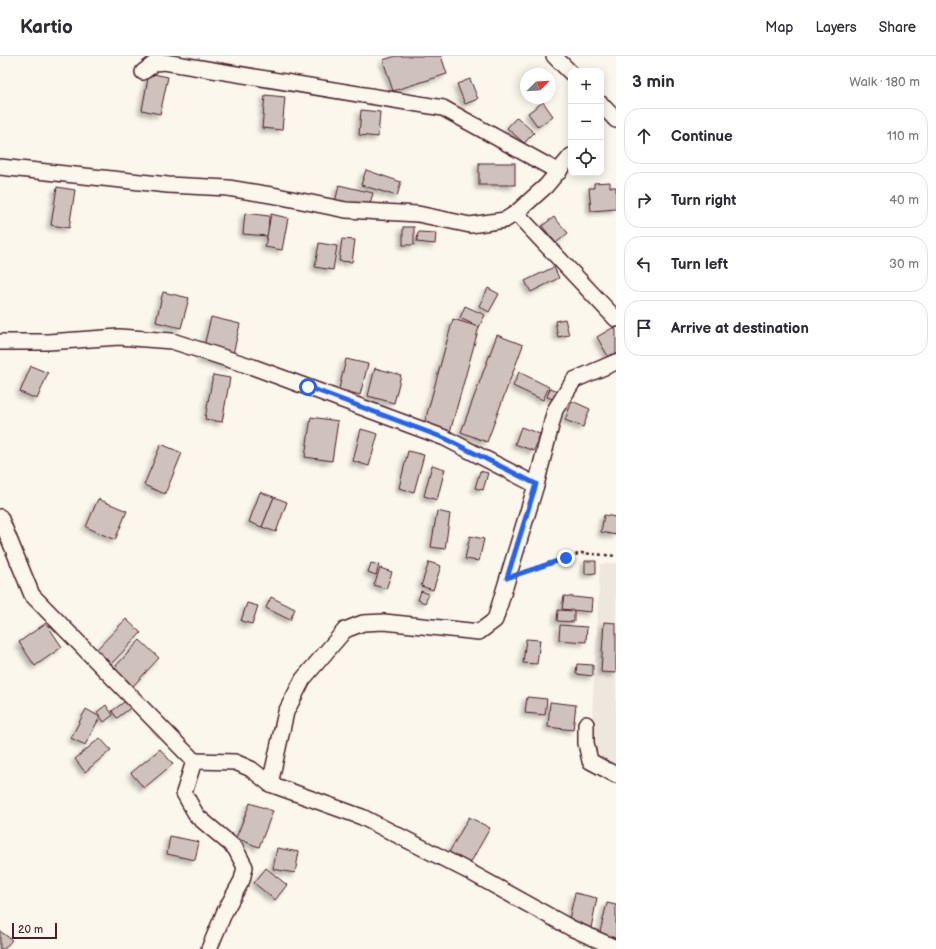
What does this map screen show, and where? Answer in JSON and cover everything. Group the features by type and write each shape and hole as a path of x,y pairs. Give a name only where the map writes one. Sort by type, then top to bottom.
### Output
{"street":[{"path":"554,56 568,70"},
{"path":"144,72 155,63 164,62 443,108 559,172"},
{"path":"604,108 611,117"},
{"path":"0,167 147,184 228,188 346,210 418,214 470,224 505,220 516,213 546,186 568,160"},
{"path":"516,213 616,319"},
{"path":"0,342 48,342 119,337 172,341 253,367 444,438 536,484"},
{"path":"270,784 286,712 303,679 345,630 363,622 384,622 479,632 495,620 536,484 555,410 574,380 616,362"},
{"path":"0,517 32,595 194,761 235,762 251,769 270,784 362,817 468,871 571,928 616,948"},
{"path":"586,724 586,743 590,761 616,775"},
{"path":"194,761 184,793 197,816 235,848 245,867 242,880 224,911 209,949"}],"path":[{"path":"507,578 581,553 616,556"}],"shaded area":[{"path":"616,563 616,767 595,754 592,717 600,564"}],"building":[{"path":"396,56 441,56 447,74 393,91 383,60"},
{"path":"149,73 168,77 160,114 142,110"},
{"path":"470,79 478,99 465,104 457,84"},
{"path":"265,95 285,97 282,130 262,128"},
{"path":"540,104 544,104 553,116 538,127 528,113"},
{"path":"361,110 380,112 378,137 359,135"},
{"path":"517,117 534,133 524,143 507,128"},
{"path":"479,163 515,163 515,185 479,185"},
{"path":"366,170 401,182 397,196 361,185"},
{"path":"610,182 610,187 616,187 616,209 591,211 589,188 594,188 594,183"},
{"path":"339,185 373,193 368,211 335,203"},
{"path":"57,187 75,190 69,228 51,225"},
{"path":"245,213 269,216 268,236 243,234"},
{"path":"271,214 288,218 282,250 265,247"},
{"path":"554,217 568,233 556,243 542,226"},
{"path":"403,227 414,227 414,245 403,245"},
{"path":"418,232 436,233 435,244 417,242"},
{"path":"342,239 355,240 352,262 339,261"},
{"path":"319,243 337,246 333,270 315,267"},
{"path":"554,267 559,278 531,292 525,281"},
{"path":"488,288 499,294 489,312 479,306"},
{"path":"163,292 189,298 181,328 156,322"},
{"path":"465,306 485,315 479,327 460,318"},
{"path":"211,317 240,324 230,367 201,359"},
{"path":"453,319 479,327 450,432 424,425"},
{"path":"565,319 569,335 558,337 555,321"},
{"path":"614,327 616,330 616,354 609,358 597,337"},
{"path":"497,335 523,345 487,442 461,432"},
{"path":"346,359 368,364 360,395 339,389"},
{"path":"31,366 48,373 37,399 20,392"},
{"path":"375,368 401,375 394,403 368,396"},
{"path":"519,372 549,387 543,400 513,386"},
{"path":"213,375 230,378 222,422 205,419"},
{"path":"550,388 559,391 556,400 547,397"},
{"path":"572,401 590,409 583,427 565,420"},
{"path":"311,417 338,421 332,461 305,457"},
{"path":"521,427 540,434 534,451 515,444"},
{"path":"361,429 378,434 369,466 353,461"},
{"path":"161,444 182,453 165,494 144,485"},
{"path":"408,451 424,455 414,492 399,488"},
{"path":"432,465 445,469 437,500 424,496"},
{"path":"480,471 488,473 483,490 475,488"},
{"path":"260,492 274,497 262,527 249,522"},
{"path":"274,497 287,502 276,532 262,527"},
{"path":"98,499 127,511 115,540 86,527"},
{"path":"437,511 450,514 445,549 431,547"},
{"path":"604,515 616,517 616,535 601,532"},
{"path":"470,536 484,539 479,561 465,559"},
{"path":"585,561 596,561 596,573 585,574"},
{"path":"429,562 441,566 433,590 421,586"},
{"path":"371,563 379,565 376,575 368,572"},
{"path":"380,568 392,572 386,589 374,585"},
{"path":"421,591 429,594 425,603 418,600"},
{"path":"564,596 592,599 591,612 562,609"},
{"path":"271,597 295,609 290,620 266,608"},
{"path":"247,603 258,606 252,624 241,621"},
{"path":"558,610 574,611 574,622 557,621"},
{"path":"126,619 141,633 109,666 94,652"},
{"path":"604,622 616,623 616,673 601,672"},
{"path":"46,623 62,647 35,666 19,642"},
{"path":"560,625 587,627 586,642 559,640"},
{"path":"526,639 540,640 537,664 523,663"},
{"path":"140,640 159,658 133,686 114,668"},
{"path":"577,664 593,665 593,676 576,674"},
{"path":"131,697 136,704 117,718 112,711"},
{"path":"527,697 547,699 545,715 525,713"},
{"path":"550,702 576,705 573,730 548,727"},
{"path":"106,705 113,715 104,722 97,712"},
{"path":"86,709 100,717 85,745 71,738"},
{"path":"100,738 111,750 85,772 75,759"},
{"path":"160,749 173,764 144,788 131,773"},
{"path":"250,803 273,811 259,847 236,838"},
{"path":"469,817 490,828 468,867 447,856"},
{"path":"170,836 199,842 195,860 167,854"},
{"path":"277,848 299,852 295,873 273,869"},
{"path":"266,868 287,885 275,900 254,883"},
{"path":"575,893 597,898 591,928 568,924"},
{"path":"607,903 616,905 616,940 599,936"},
{"path":"0,931 12,940 4,949 0,949"}],"route":[{"path":"308,387 444,438 536,484 507,578 566,558"}]}
